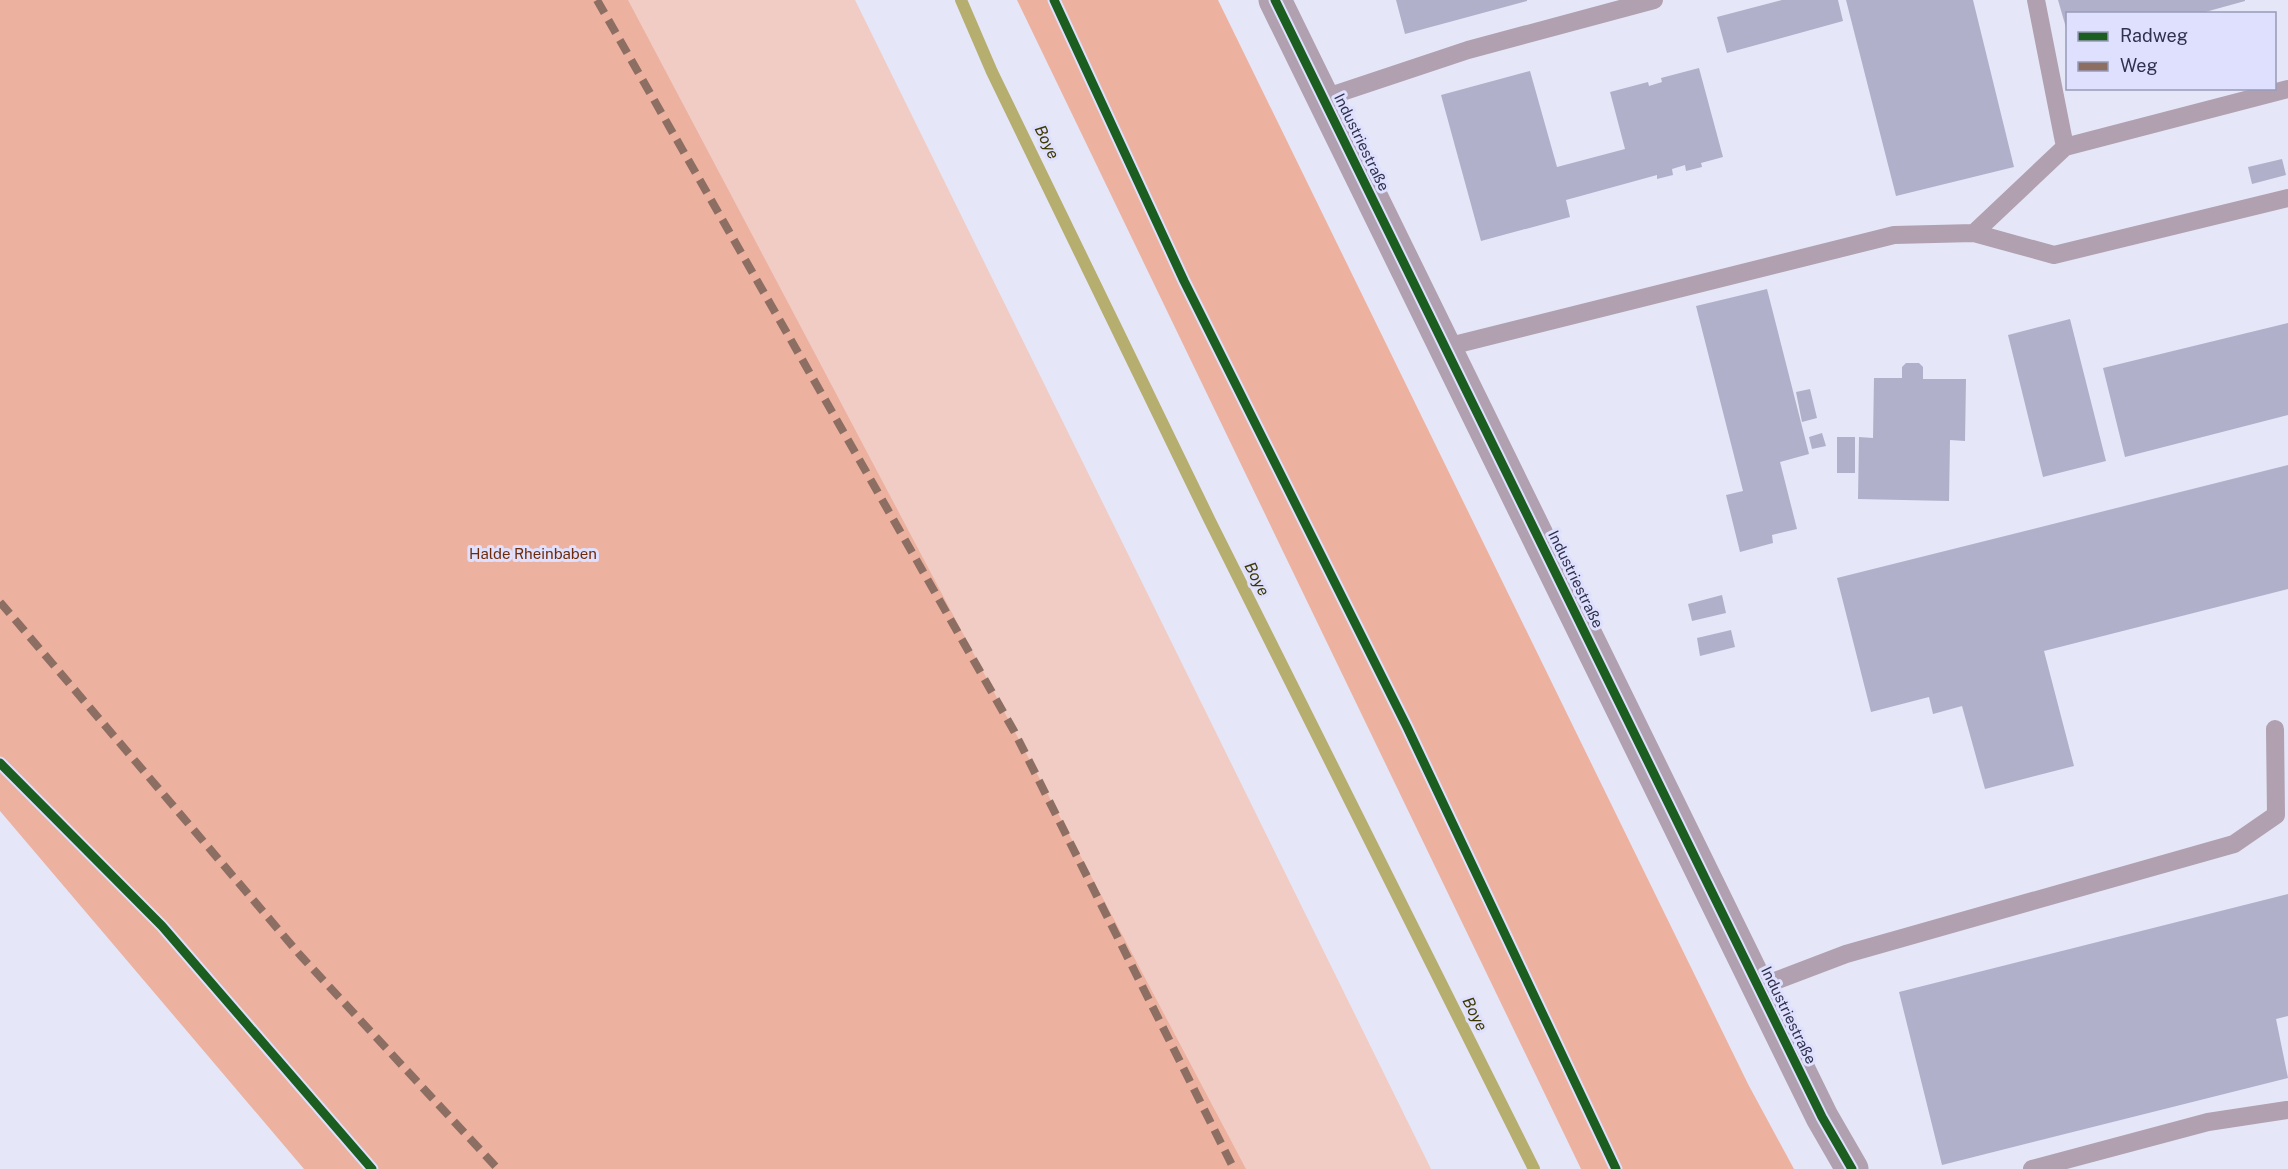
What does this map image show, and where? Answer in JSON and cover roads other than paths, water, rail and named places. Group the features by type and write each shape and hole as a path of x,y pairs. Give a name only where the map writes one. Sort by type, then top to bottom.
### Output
{"street":[{"name":"Industriestraße","path":"1275,0 1822,1118 1852,1169"}],"lane":[{"path":"1324,98 1468,50 1654,0"},
{"path":"2036,0 2065,147"},
{"path":"1974,232 2065,147 2288,89"},
{"path":"1446,347 1894,234 1974,232 2054,255 2288,198"},
{"path":"1759,987 1846,954 2234,844 2276,815 2275,729"},
{"path":"2032,1169 2208,1122 2287,1110"}],"waterway":[{"name":"Boye","path":"961,0 992,72 1210,521 1534,1169"}],"park label":[{"name":"Halde Rheinbaben","path":"533,553"}]}
